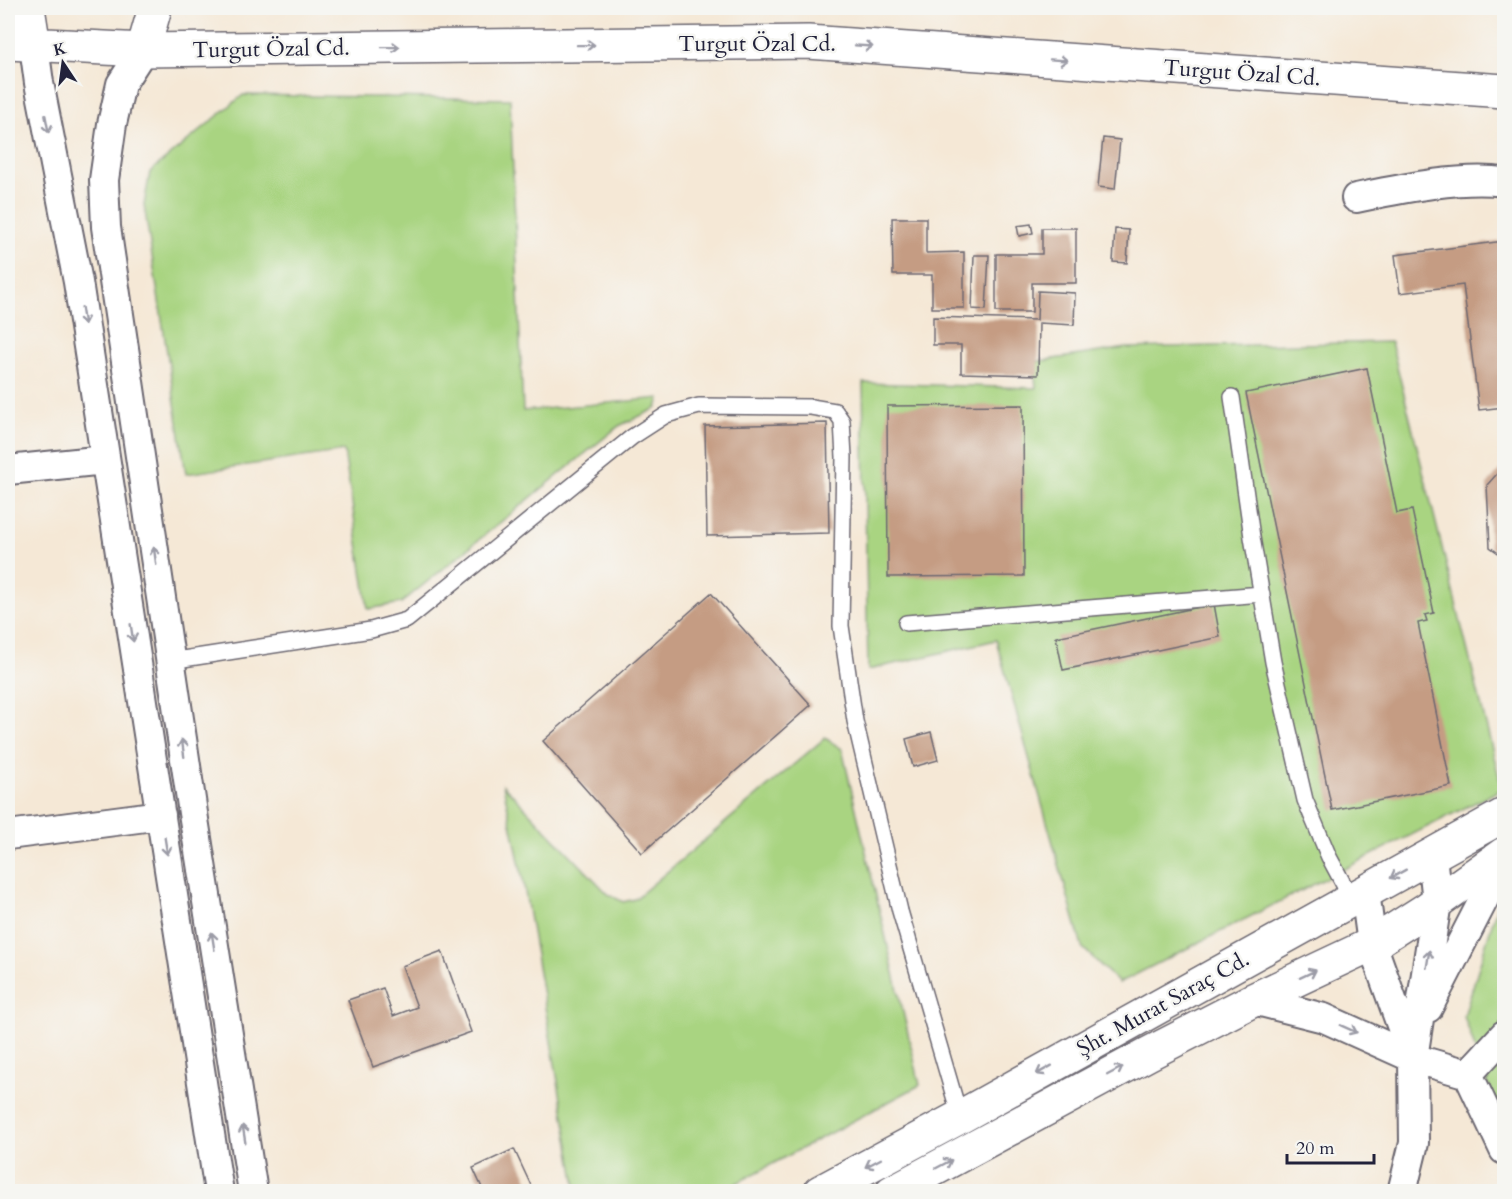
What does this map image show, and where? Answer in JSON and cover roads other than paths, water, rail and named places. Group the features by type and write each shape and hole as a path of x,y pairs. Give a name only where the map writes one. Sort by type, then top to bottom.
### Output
{"main road":[{"path":"21,44 28,8"},
{"path":"143,50 155,8"},
{"name":"Turgut Özal Cd.","path":"21,44 143,50 808,42 1504,91"},
{"name":"Şht. Murat Saraç Cd.","path":"820,1191 960,1117 1504,814"},
{"name":"Şht. Murat Saraç Cd.","path":"892,1191 1138,1059 1253,1000 1372,944 1437,902 1504,854"}],"street":[{"path":"21,44 39,83 78,282 219,1191"},
{"path":"143,50 121,84 112,124 104,180 106,227 170,662 253,1191"},
{"path":"1356,198 1409,187 1488,180 1504,182"},
{"path":"8,470 105,460"},
{"path":"8,835 161,815"},
{"path":"1404,1184 1414,1143 1413,1058 1437,902 1432,855"},
{"path":"1417,1028 1504,860"},
{"path":"1359,896 1372,944 1413,1058"},
{"path":"1253,1000 1324,1018 1413,1058 1468,1074 1504,1150"},
{"path":"1468,1074 1504,1035"}],"lane":[{"path":"1232,397 1273,662 1305,800 1329,857 1359,896"},
{"path":"170,662 371,630 407,620 623,444 666,415 699,406 811,407 835,411 842,421 844,457 841,626 855,720 900,911 960,1117"},
{"path":"906,623 1262,594"}]}
